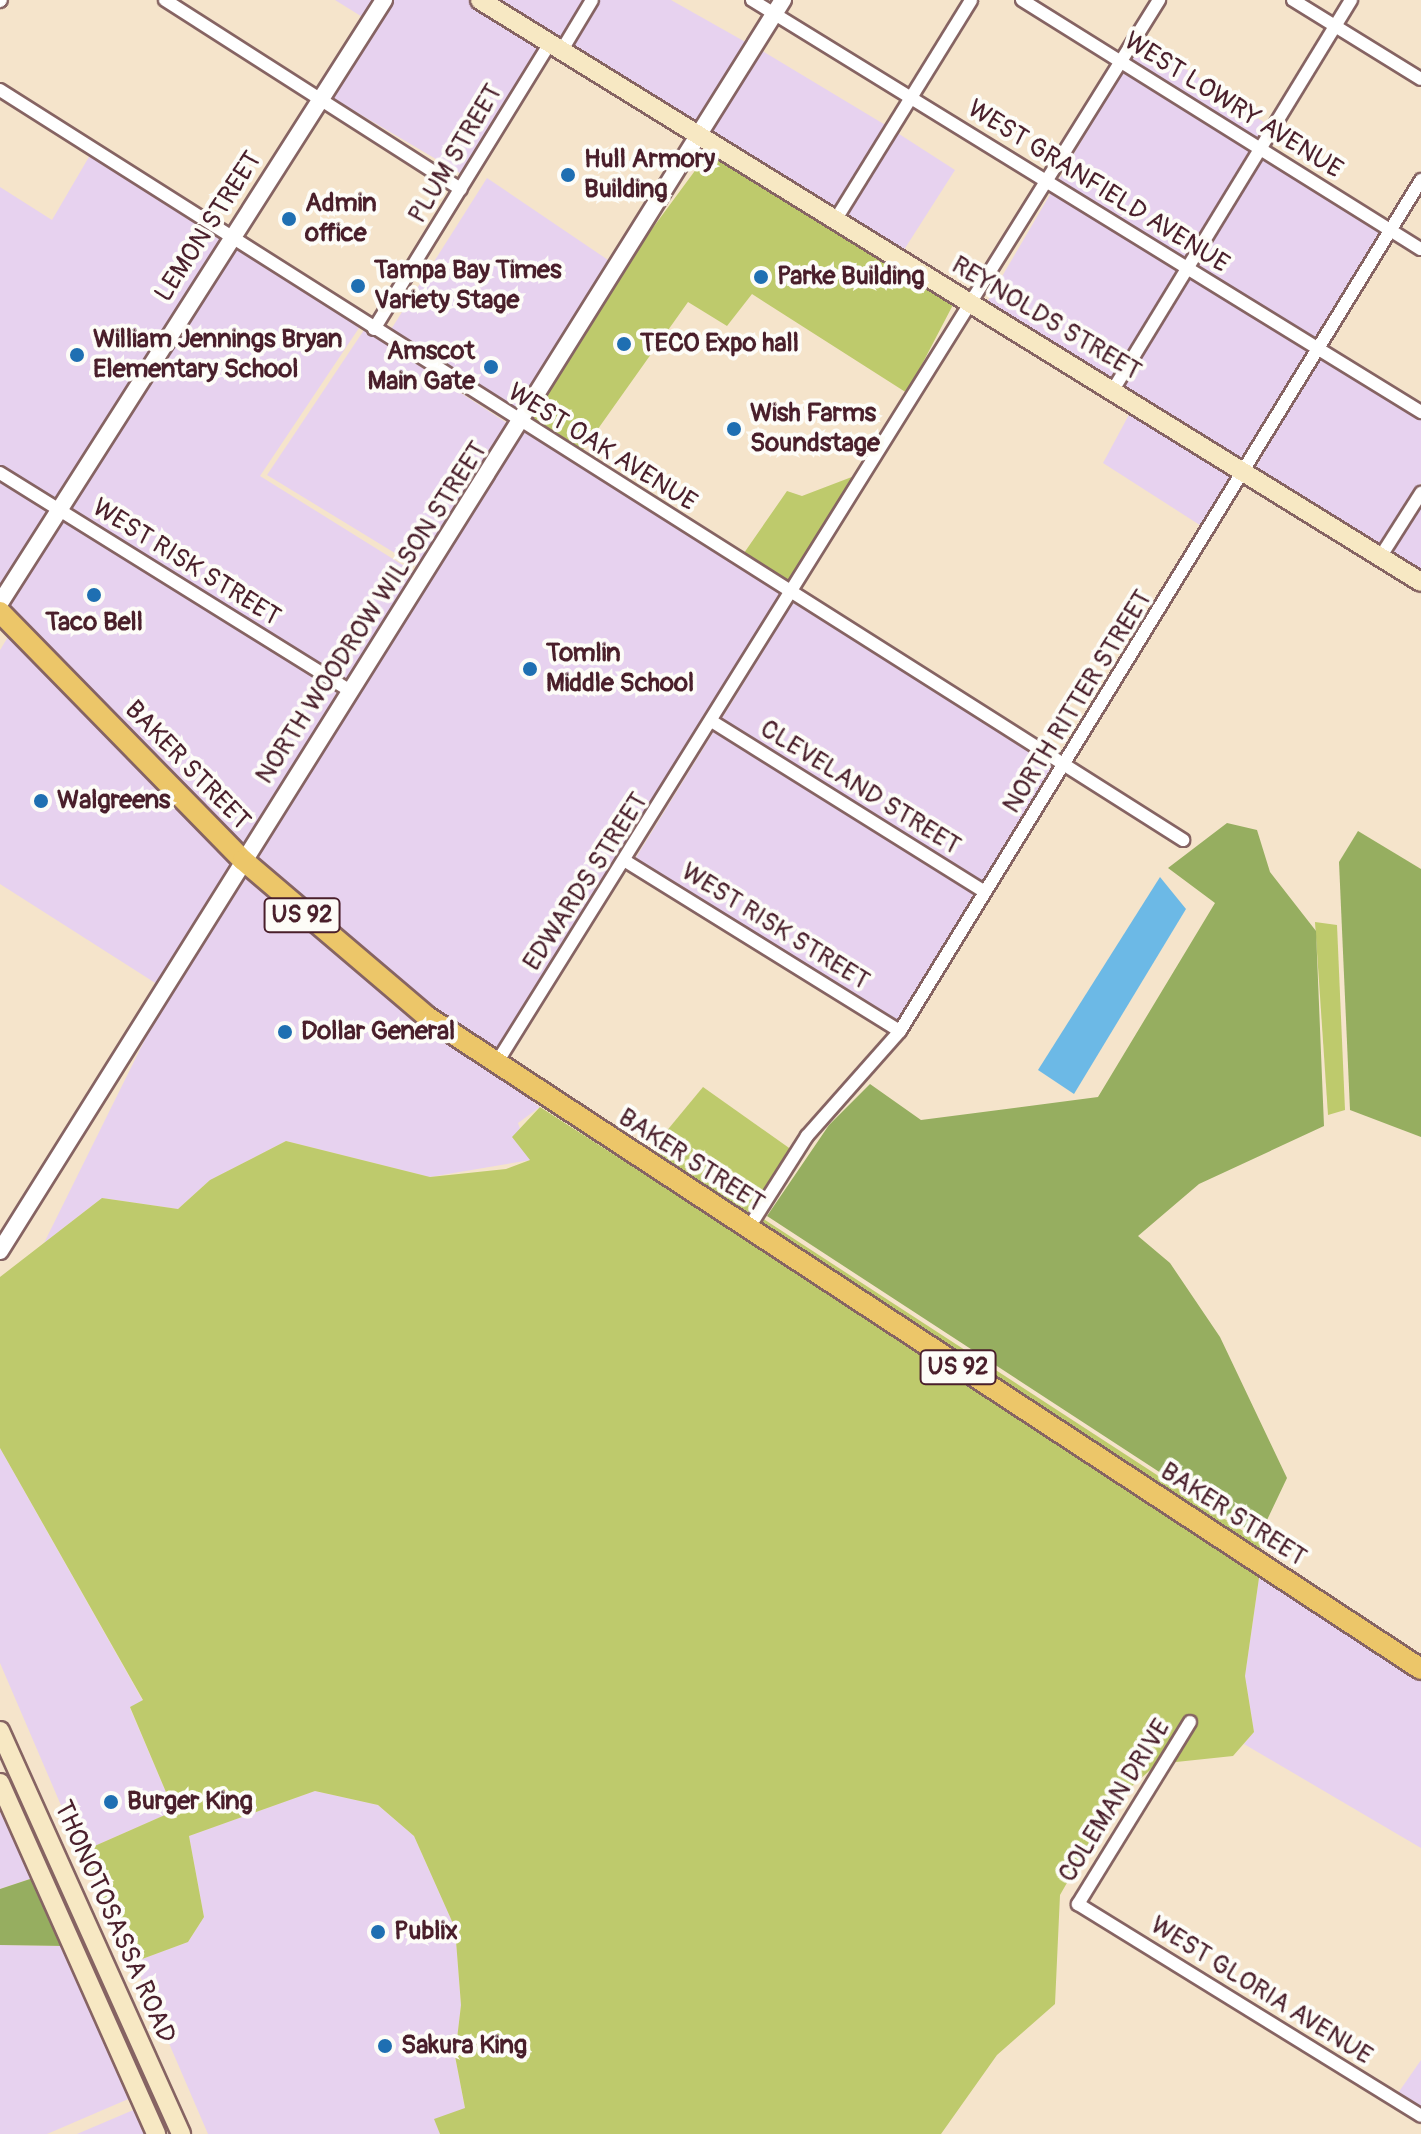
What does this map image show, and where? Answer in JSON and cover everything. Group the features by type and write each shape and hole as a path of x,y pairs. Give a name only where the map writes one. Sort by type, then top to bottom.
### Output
{"main road":[{"name":"REYNOLDS STREET","path":"480,0 1248,471 1421,582"},
{"name":"BAKER STREET","path":"0,612 243,860 364,968 496,1064 1421,1669"},
{"name":"THONOTOSASSA ROAD","path":"4,1750 179,2134"},
{"name":"THONOTOSASSA ROAD","path":"0,1783 156,2134"},
{"path":"107,2022 142,2078 161,2089"},
{"path":"141,2100 179,2134"}],"street":[{"path":"165,0 461,189"},
{"name":"LEMON STREET","path":"0,603 56,508 384,0"},
{"name":"PLUM STREET","path":"374,329 461,189 556,46 592,0"},
{"name":"WEST GRANFIELD AVENUE","path":"752,0 779,7 911,97 1421,412"},
{"path":"836,219 971,0"},
{"name":"WEST LOWRY AVENUE","path":"1022,0 1421,249"},
{"name":"EDWARDS STREET","path":"496,1064 627,862 974,305 1159,0"},
{"path":"1293,0 1421,79"},
{"path":"1113,390 1351,0"},
{"name":"NORTH WOODROW WILSON STREET","path":"0,1251 349,690 521,424 779,7"},
{"name":"WEST OAK AVENUE","path":"0,90 521,424 1067,762 1183,840"},
{"name":"NORTH RITTER STREET","path":"748,1229 807,1136 900,1031 983,891 1248,471 1317,348 1421,180"},
{"name":"WEST RISK STREET","path":"0,473 349,690"},
{"path":"1381,556 1421,493"},
{"name":"CLEVELAND STREET","path":"713,722 983,891"},
{"name":"WEST RISK STREET","path":"627,862 900,1031"},
{"name":"COLEMAN DRIVE","path":"1078,1904 1190,1722"},
{"name":"WEST GLORIA AVENUE","path":"1078,1904 1421,2116"}],"shaded area":[{"path":"335,0 378,0 364,18"},
{"path":"391,0 468,0 545,47 463,175 329,96"},
{"path":"493,0 586,0 560,42"},
{"path":"599,0 671,0 749,44 698,126 570,47"},
{"path":"1142,39 1268,125 1259,140 1130,59"},
{"path":"759,49 887,126 835,211 708,132"},
{"path":"1123,70 1252,151 1112,381 987,302"},
{"path":"896,132 955,170 902,253 844,217"},
{"name":"Tomlin Middle School","path":"93,150 363,322 260,476 422,577 521,424 793,593 496,1064 243,860 349,691 0,473 0,187 52,220"},
{"path":"1262,157 1382,232 1246,463 1121,388"},
{"path":"487,178 614,264 520,416 390,331"},
{"path":"364,330 513,427 421,569 267,475"},
{"path":"1327,344 1421,404 1421,483 1380,548 1255,469"},
{"path":"1132,409 1240,474 1206,529 1103,463"},
{"path":"0,480 48,510 0,592"},
{"path":"1421,504 1421,574 1389,554"},
{"path":"58,516 341,693 242,850 7,602"},
{"path":"794,601 1059,764 982,883 721,720"},
{"path":"11,632 236,861 160,986 0,884 0,650"},
{"path":"714,731 975,894 899,1022 635,859"},
{"path":"244,869 360,973 540,1107 518,1123 531,1160 430,1177 286,1141 210,1180 178,1209 102,1198 44,1243 166,997"},
{"path":"0,1448 143,1701 130,1708 174,1811 81,1852 0,1663"},
{"path":"1260,1571 1421,1677 1421,1848 1244,1744 1254,1732 1245,1676"},
{"path":"315,1791 378,1805 414,1836 455,1928 461,2005 455,2056 465,2109 435,2119 440,2134 208,2134 134,1962 188,1942 204,1917 189,1836"},
{"path":"0,1808 33,1878 0,1889"},
{"path":"0,1945 65,1946 133,2097 47,2134 0,2134"},
{"path":"1421,2060 1421,2112 1396,2096"},
{"path":"138,2108 150,2134 77,2134"}],"green space":[{"path":"711,149 955,301 907,393 752,294 727,326 688,302 583,450 532,418 632,256"},
{"path":"857,475 789,582 744,553 787,491 802,496"},
{"path":"1227,823 1257,830 1270,872 1316,931 1324,1126 1199,1184 1138,1236 1170,1263 1220,1337 1287,1478 1259,1537 767,1216 829,1125 870,1084 921,1120 1098,1097 1215,903 1168,868"},
{"path":"1358,831 1421,869 1421,1137 1350,1110 1339,862"},
{"path":"1315,922 1337,925 1345,1110 1328,1115"},
{"path":"703,1087 792,1150 747,1221 656,1158 655,1145"},
{"path":"540,1107 1260,1571 1245,1676 1254,1732 1233,1756 1157,1764 1112,1804 1060,1895 1055,2004 997,2055 941,2134 440,2134 434,2119 465,2108 455,2056 461,2005 455,1928 414,1836 378,1805 315,1791 189,1836 204,1917 188,1942 134,1962 81,1852 174,1811 130,1707 143,1700 0,1448 0,1277 102,1198 178,1209 210,1180 286,1141 430,1177 506,1169 530,1160 512,1137"},
{"path":"762,1218 1260,1542 1260,1557 756,1227"},
{"path":"33,1878 65,1946 0,1945 0,1889"}],"water":[{"path":"1160,877 1186,909 1074,1094 1038,1070"}],"place":[{"name":"Hull Armory Building","path":"568,175"},
{"name":"Admin office","path":"289,219"},
{"name":"Parke Building","path":"761,277"},
{"name":"Tampa Bay Times Variety Stage","path":"358,286"},
{"name":"TECO Expo hall","path":"624,344"},
{"name":"William Jennings Bryan Elementary School","path":"77,355"},
{"name":"Amscot Main Gate","path":"491,367"},
{"name":"Wish Farms Soundstage","path":"734,429"},
{"name":"Taco Bell","path":"94,595"},
{"name":"Tomlin Middle School","path":"530,669"},
{"name":"Walgreens","path":"41,801"},
{"name":"Dollar General","path":"285,1032"},
{"name":"Burger King","path":"111,1802"},
{"name":"Publix","path":"378,1932"},
{"name":"Sakura King","path":"385,2046"}]}
